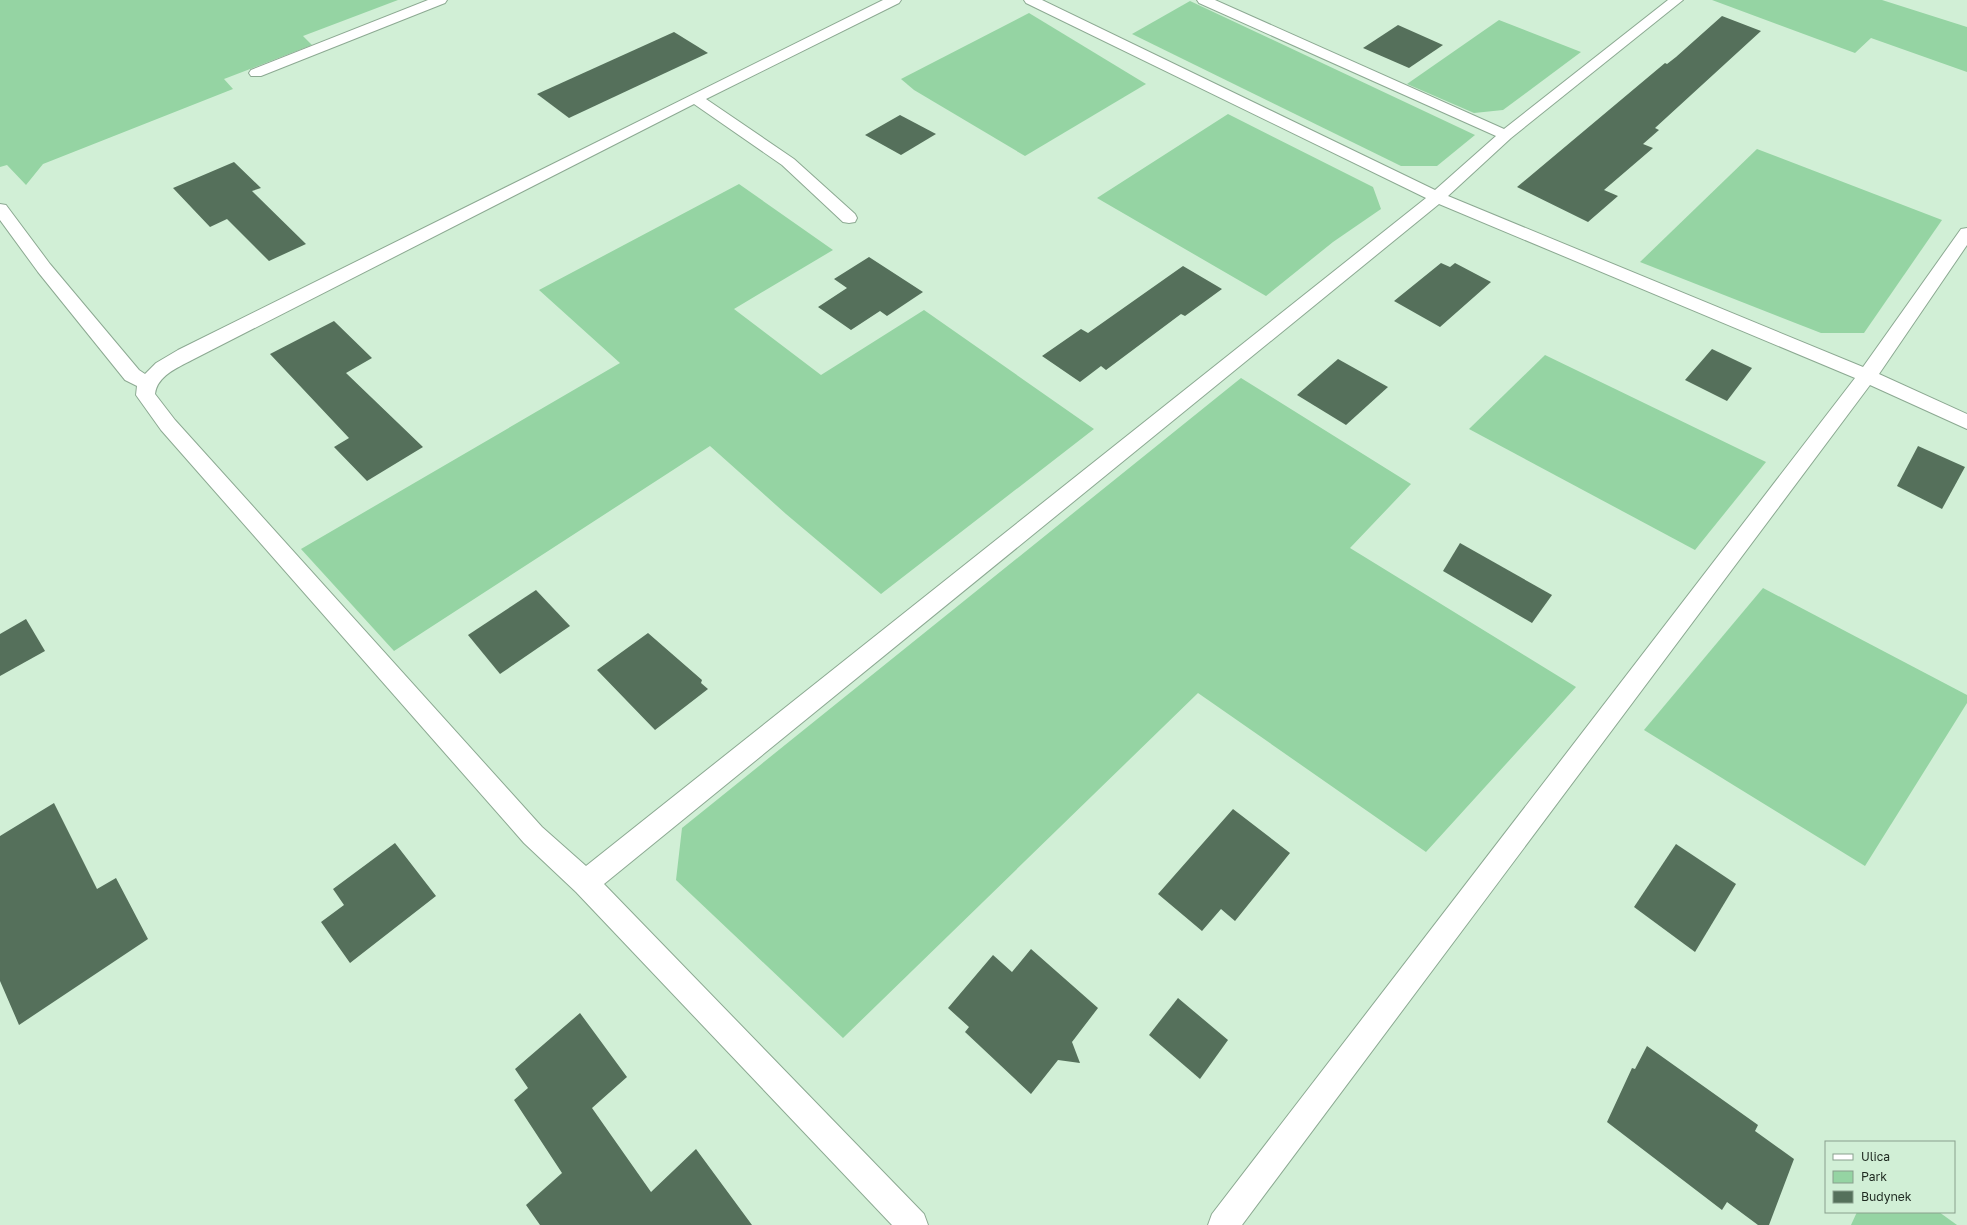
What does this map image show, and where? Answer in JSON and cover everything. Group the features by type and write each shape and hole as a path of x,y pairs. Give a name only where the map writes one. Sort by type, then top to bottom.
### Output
{"street":[{"path":"256,73 440,0"},
{"path":"894,0 695,98 185,355 163,368 147,383 145,395 168,425 532,835 585,883 913,1225"},
{"path":"1031,0 1437,197 1867,376 1967,422"},
{"path":"1204,0 1506,135"},
{"path":"585,883 1437,197 1506,135 1676,0"},
{"path":"695,98 788,162 849,218"},
{"path":"0,210 44,268 132,375 147,383"},
{"path":"1223,1225 1867,376 1967,233"}],"green space":[{"path":"0,0 398,0 303,36 312,45 224,79 233,89 43,164 26,185 7,165 0,167"},
{"path":"1712,0 1882,0 1967,27 1967,72 1871,38 1855,53"},
{"path":"1190,1 1475,135 1437,166 1401,166 1132,34"},
{"path":"1029,13 1146,84 1025,156 914,90 901,79"},
{"path":"1499,20 1581,52 1503,110 1474,113 1407,84"},
{"path":"1228,114 1373,187 1381,209 1333,242 1266,296 1097,198"},
{"path":"1757,149 1942,220 1864,333 1821,333 1640,262"},
{"path":"739,184 833,250 734,309 821,375 924,310 1094,429 881,594 786,514 710,446 394,651 301,549 620,363 539,290"},
{"path":"1545,355 1766,462 1695,550 1469,429"},
{"path":"1241,378 1411,484 1350,548 1576,687 1426,852 1198,693 843,1038 676,880 682,828"},
{"path":"1763,588 1967,695 1967,703 1865,866 1644,730"},
{"path":"1857,1213 1940,1213 1957,1225 1851,1225"}],"building":[{"path":"1722,16 1761,31 1655,128 1659,130 1643,144 1653,148 1604,190 1618,196 1588,222 1517,187 1665,63 1667,64 1676,57"},
{"path":"1398,25 1443,45 1409,68 1363,48"},
{"path":"674,32 708,53 569,118 537,94"},
{"path":"900,115 936,134 901,155 865,135"},
{"path":"234,162 261,188 252,191 306,244 269,261 227,219 210,227 173,188"},
{"path":"869,257 923,292 887,316 880,311 851,330 818,307 847,288 834,279"},
{"path":"1441,263 1450,267 1455,263 1491,282 1440,327 1394,301"},
{"path":"1183,266 1222,289 1185,316 1181,314 1106,370 1101,366 1080,382 1042,356 1081,329 1088,333"},
{"path":"334,321 372,358 346,373 423,447 367,481 334,447 349,438 270,354"},
{"path":"1712,349 1752,368 1727,401 1685,380"},
{"path":"1338,359 1388,387 1346,425 1297,395"},
{"path":"1918,446 1965,467 1942,509 1897,486"},
{"path":"1460,543 1552,595 1532,623 1443,571"},
{"path":"536,590 570,626 500,674 468,635"},
{"path":"26,619 45,651 0,676 0,634"},
{"path":"648,633 702,680 701,683 708,689 655,730 597,670"},
{"path":"54,803 97,889 116,878 148,939 19,1025 0,981 0,836"},
{"path":"1233,809 1290,853 1235,921 1221,909 1202,931 1158,894"},
{"path":"395,843 436,896 350,963 321,922 344,905 333,889"},
{"path":"1676,844 1736,884 1695,952 1634,907"},
{"path":"1031,949 1098,1008 1072,1042 1080,1063 1058,1060 1031,1094 965,1032 969,1027 948,1008 993,955 1012,972"},
{"path":"1178,998 1228,1040 1200,1079 1149,1035"},
{"path":"580,1013 627,1077 592,1108 651,1192 696,1149 752,1225 540,1225 526,1205 562,1173 514,1100 528,1088 515,1069"},
{"path":"1647,1046 1758,1125 1755,1131 1794,1159 1769,1225 1758,1225 1727,1202 1722,1210 1607,1122 1632,1068 1635,1069"}]}
